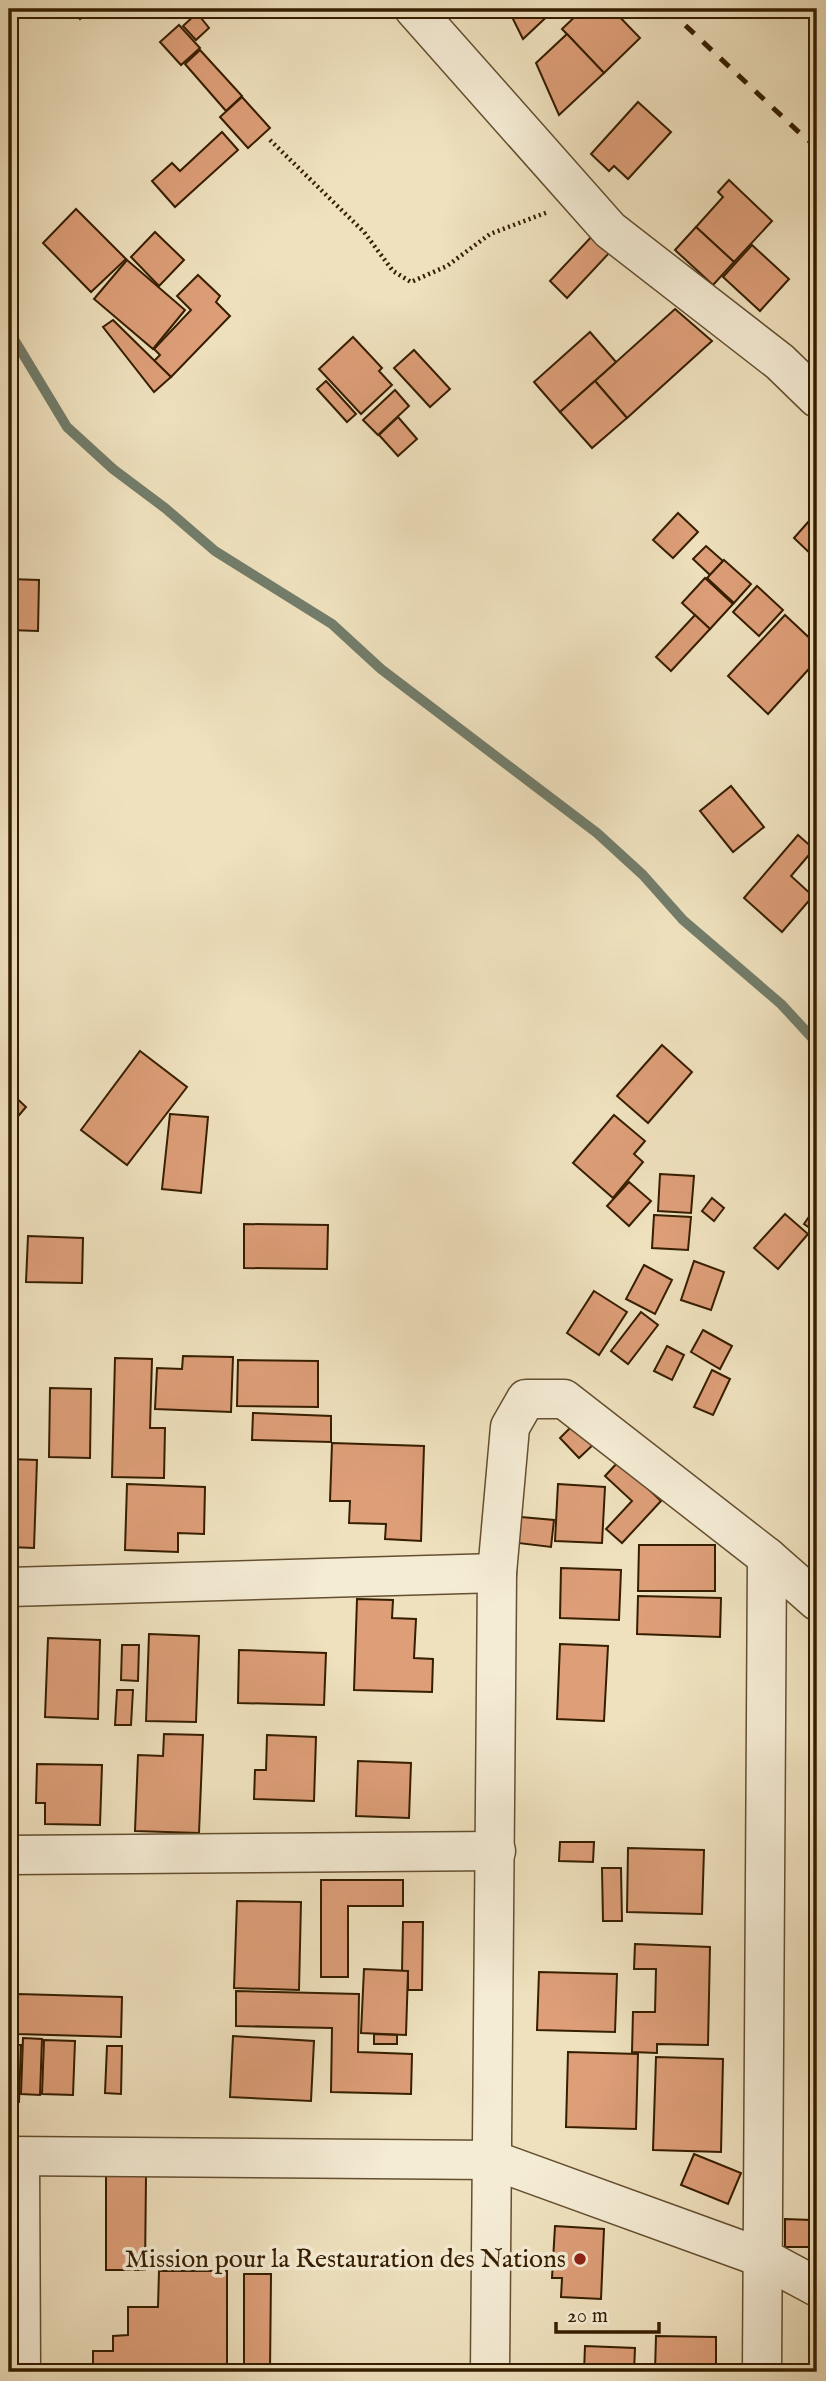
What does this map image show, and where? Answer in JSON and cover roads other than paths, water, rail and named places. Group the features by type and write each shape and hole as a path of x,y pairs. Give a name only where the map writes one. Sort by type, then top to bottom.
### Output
{"street":[{"path":"414,9 610,230 780,362 817,398"},
{"path":"490,2372 497,1573 510,1427 526,1399 564,1399 767,1557 817,1601"},
{"path":"762,2372 767,1557"},
{"path":"9,1587 497,1573"},
{"path":"9,1855 495,1851"},
{"path":"21,2372 15,2157 493,2160 763,2258 817,2287"}],"waterway":[{"path":"9,331 67,427 113,469 165,508 215,551 332,624 381,669 597,833 643,875 683,920 781,1004 817,1043"}],"railway":[{"path":"668,9 805,138 817,146"}],"place":[{"name":"Mission pour la Restauration des Nations","path":"580,2259"}]}
